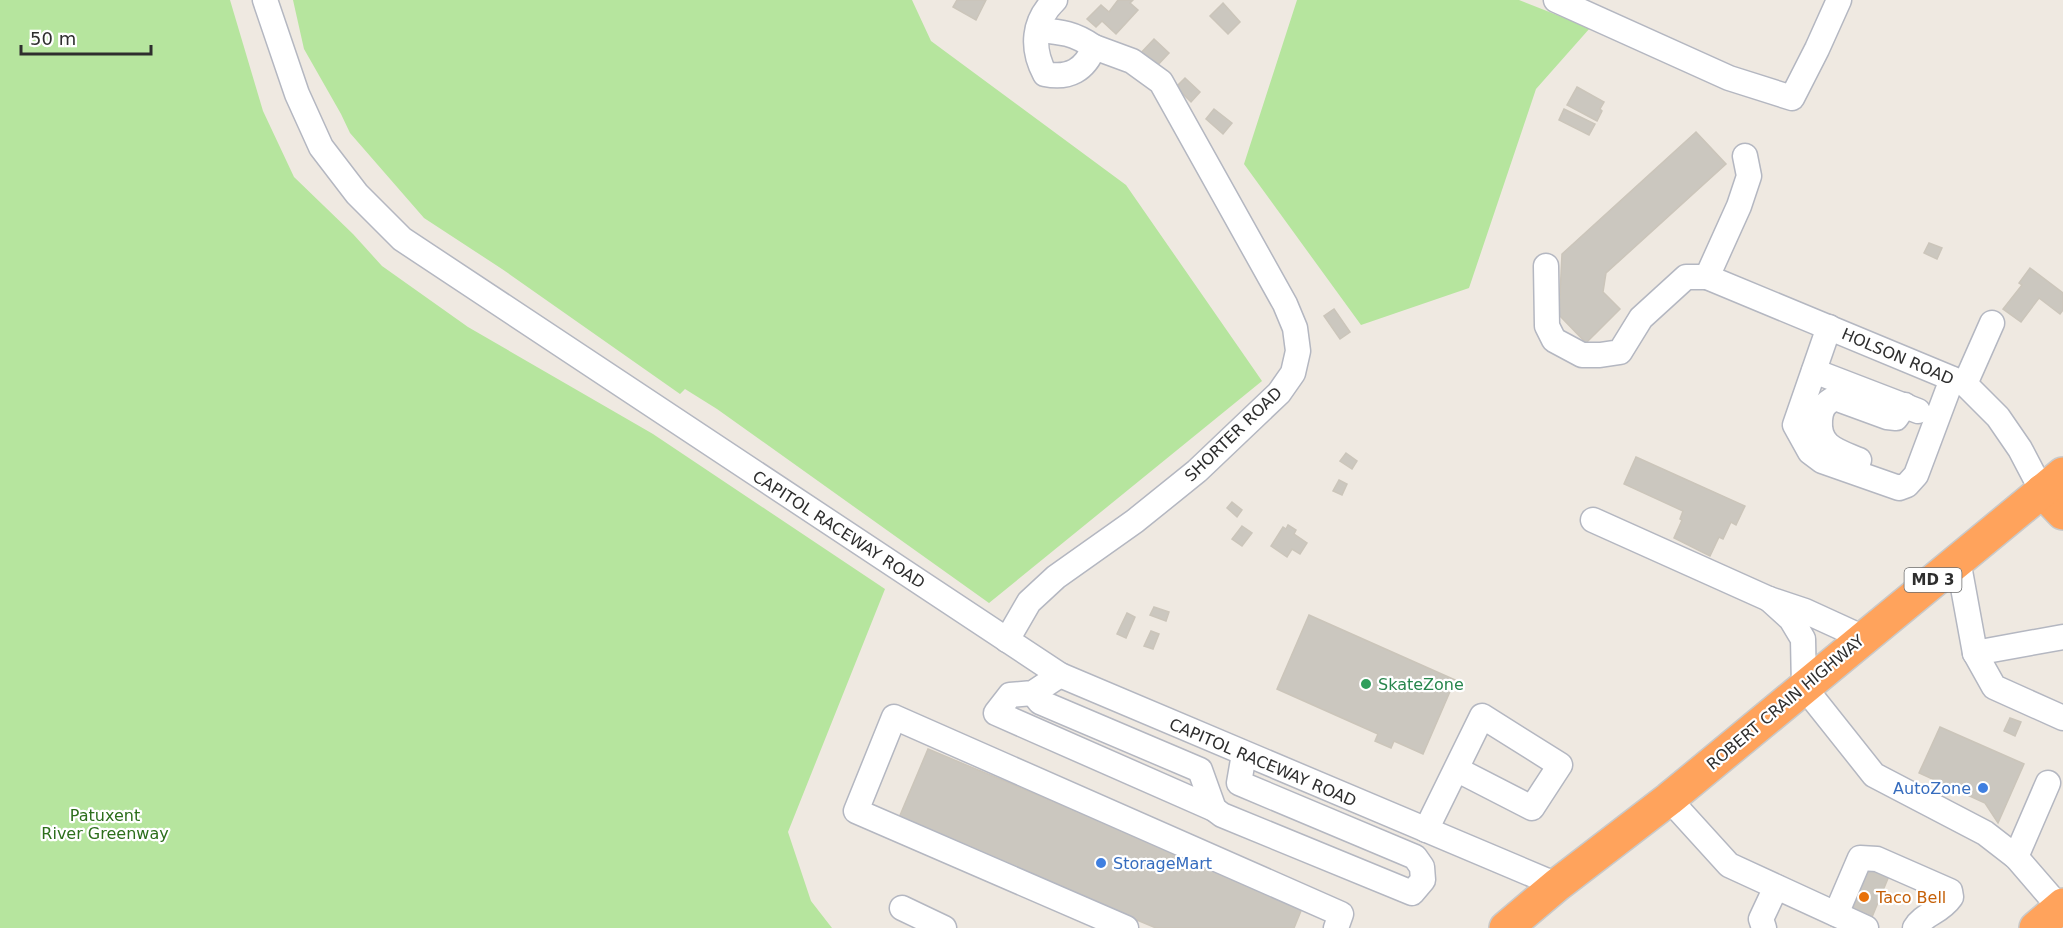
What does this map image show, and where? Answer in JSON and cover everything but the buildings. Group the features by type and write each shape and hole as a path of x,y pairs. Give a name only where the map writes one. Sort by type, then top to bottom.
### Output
{"highway":[{"name":"ROBERT CRAIN HIGHWAY","path":"1506,928 1557,885 1669,799 1958,560 2056,493"}],"street":[{"name":"CAPITOL RACEWAY ROAD","path":"265,0 297,94 321,147 357,194 402,239 1060,675 1557,885"},
{"path":"1055,0 1047,8 1034,44 1039,62 1046,74 1060,77 1076,70 1089,61 1094,47"},
{"path":"1556,0 1729,78 1792,98 1839,0"},
{"name":"SHORTER ROAD","path":"1008,640 1029,602 1056,576 1135,520 1197,471 1279,393 1293,374 1298,351 1295,328 1285,304 1161,82 1132,61 1094,47 1079,36 1038,30"},
{"path":"1546,267 1547,326 1554,340 1582,355 1600,356 1620,352 1641,318 1686,277 1707,277 1739,206 1749,176 1745,156"},
{"name":"HOLSON ROAD","path":"1707,277 1958,382 1998,417 2056,493"},
{"path":"1829,327 1795,425 1810,452 1822,461 1899,488 1907,485 1916,475 1937,418 1992,323"},
{"path":"1814,371 1937,418"},
{"path":"1899,488 1897,478 1892,474 1833,449 1823,440 1819,428 1826,402 1835,398 1887,417 1896,418 1905,405"},
{"path":"1593,519 1769,599 1805,611 1864,638"},
{"path":"1958,560 1975,653 1994,687 2063,718"},
{"path":"1769,599 1791,619 1803,639 1804,687 1874,775 1985,833 2016,857 2049,919"},
{"path":"1975,653 2063,637"},
{"path":"1060,675 1033,693 1010,695 996,713 1214,808 1222,815 1412,893 1423,880 1422,867 1415,857 1239,783 1244,754"},
{"path":"1033,693 1040,702 1200,770 1214,808"},
{"path":"1126,928 856,811 894,717 1339,921"},
{"path":"1426,830 1456,770"},
{"path":"2016,857 2049,783"},
{"path":"1669,799 1729,865 1866,928"},
{"path":"1836,914 1860,858 1877,859 1950,891 1951,897 1945,906 1917,925"},
{"path":"1764,928 1761,918 1776,887"},
{"path":"902,908 945,928"}],"green space":[{"name":"Patuxent River Greenway","path":"0,0 230,0 263,111 294,177 353,234 382,266 468,327 653,434 885,589 788,832 811,901 832,928 0,928"},
{"path":"293,0 912,0 931,41 1126,185 1262,381 989,603 717,409 685,389 680,394 502,269 424,218 350,133 304,49"},
{"path":"1297,0 1519,0 1590,28 1536,89 1469,288 1361,325 1244,164"}],"place":[{"name":"SkateZone","path":"1366,684"},
{"name":"AutoZone","path":"1983,788"},
{"name":"StorageMart","path":"1101,863"},
{"name":"Taco Bell","path":"1864,897"}]}
